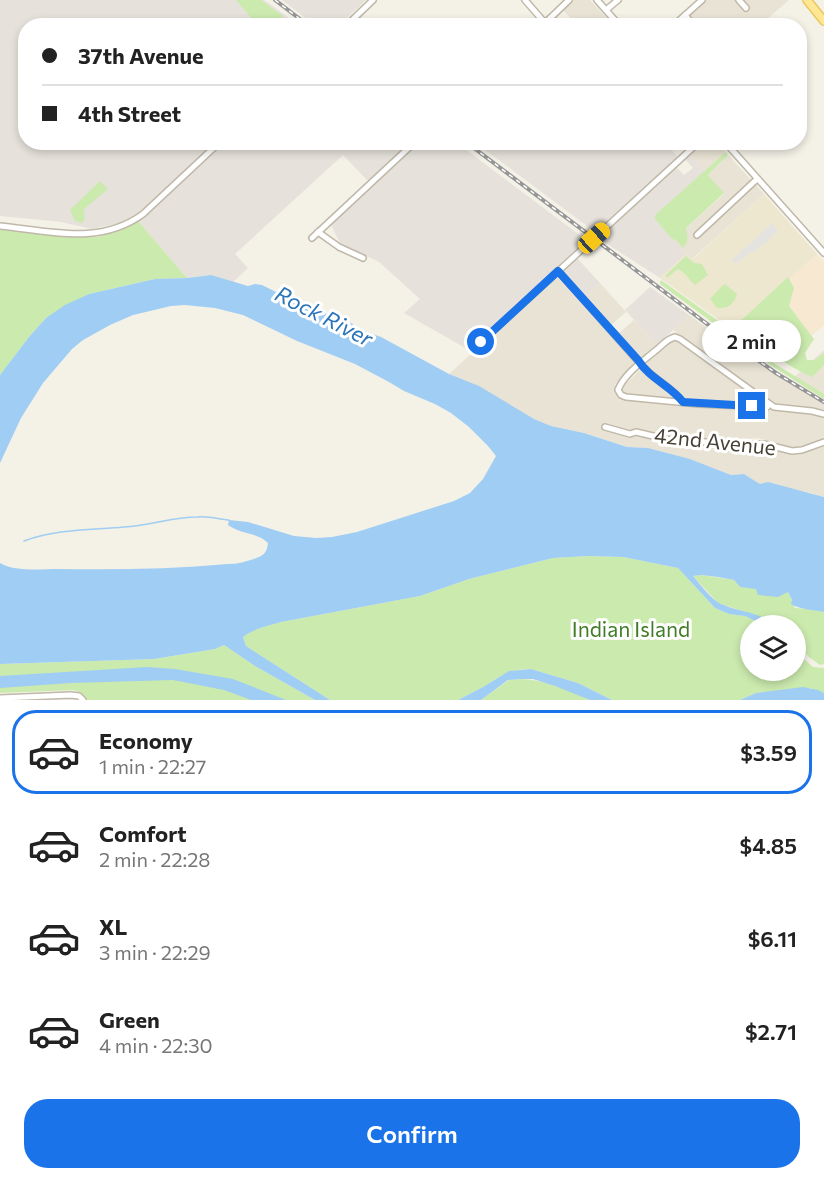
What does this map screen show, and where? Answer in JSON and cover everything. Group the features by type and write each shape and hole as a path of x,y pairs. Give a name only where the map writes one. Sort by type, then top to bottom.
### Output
{"main road":[{"path":"807,0 824,21"}],"street":[{"path":"354,18 373,0"},
{"path":"525,0 538,18"},
{"path":"550,18 569,0"},
{"path":"597,0 613,18"},
{"path":"606,10 618,0"},
{"path":"682,18 702,0"},
{"path":"739,0 746,8"},
{"path":"0,226 84,234 114,230 143,214 211,150"},
{"path":"312,237 406,150"},
{"path":"481,342 690,150"},
{"path":"732,150 824,253"},
{"path":"697,235 757,179"},
{"path":"318,232 339,247 363,258"},
{"path":"558,271 646,372 676,394 683,402"},
{"path":"769,404 767,407 626,397 618,390 622,382 640,364 672,337 680,339 769,404 779,408 824,414"},
{"name":"42nd Avenue","path":"605,427 630,434 636,432 674,441 724,445 764,444 792,451 824,442"},
{"path":"0,698 71,695 79,696 83,700"}],"shaded area":[{"path":"0,0 264,0 289,18 18,18 18,150 207,150 139,212 119,223 92,229 61,222 0,216"},
{"path":"282,0 366,0 347,18 306,18"},
{"path":"574,0 590,0 607,18 570,18 563,10"},
{"path":"706,0 789,0 768,18 686,18"},
{"path":"217,150 401,150 368,181 343,155 235,254 248,268 233,282 211,275 187,278 138,221 151,212"},
{"path":"411,150 466,150 586,240 467,349 404,313 420,299 379,262 340,243 331,225"},
{"path":"485,150 672,150 678,157 595,232"},
{"path":"695,150 724,150 726,152 705,171 690,155"},
{"path":"690,155 705,171 654,218 686,254 660,278 598,238 676,167 684,175 693,168 685,159"},
{"path":"728,155 764,194 691,260 673,240 724,194 708,175"},
{"path":"764,194 817,254 733,330 660,278 686,254 692,260"},
{"path":"772,223 778,231 754,253 752,251 736,264 732,260"},
{"path":"817,254 824,261 824,325 811,336 773,294"},
{"path":"577,258 600,283 585,296 563,271"},
{"path":"556,276 636,364 614,385 622,387 678,334 673,330 689,315 746,356 824,404 824,439 806,447 794,448 758,438 722,440 718,446 739,447 756,443 784,453 797,453 824,444 824,497 760,484 744,474 731,475 690,459 648,448 627,447 585,433 551,426 449,374"},
{"path":"600,283 626,312 611,325 585,296"},
{"path":"650,287 689,315 657,345 625,310"},
{"path":"634,320 657,345 641,358 619,333"},
{"path":"824,350 824,397 792,379"}],"green space":[{"path":"236,0 261,0 283,16 281,18 251,18"},
{"path":"726,152 728,155 708,175 724,193 686,228 688,239 683,248 654,218 655,215"},
{"path":"100,181 108,189 84,209 85,218 82,223 75,221 70,210"},
{"path":"138,221 187,278 155,279 89,294 46,318 0,375 0,227 97,237 122,230"},
{"path":"686,256 694,263 702,264 708,275 695,285 678,269 668,277 665,276"},
{"path":"788,277 794,288 789,306 814,339 805,353 807,360 815,360 824,353 824,365 812,377 781,360 734,327"},
{"path":"661,280 772,362 824,394 824,399 772,366 660,284"},
{"path":"725,284 737,294 730,306 717,308 710,299"},
{"name":"Indian Island","path":"623,557 678,568 715,608 740,615 740,681 806,681 806,661 813,667 824,668 824,693 810,688 756,693 740,700 612,700 578,683 531,669 516,670 499,677 458,700 330,700 246,646 243,637 257,629 281,622 420,596 469,579 553,558"},
{"path":"693,576 734,580 740,587 788,591 795,608 824,612 824,664 820,665 806,654 806,615 754,615 718,603"},
{"path":"224,645 255,666 315,700 87,700 81,693 74,690 0,693 0,664 154,659 215,649"},
{"path":"522,679 548,683 590,700 481,700 509,680"}],"water":[{"name":"Rock River","path":"211,275 248,286 262,285 308,308 323,311 330,317 351,323 361,330 381,337 449,374 479,386 534,419 551,426 584,433 627,447 648,448 690,459 731,475 744,474 760,484 768,482 824,497 824,612 794,606 791,604 792,600 788,592 778,597 758,595 756,589 740,587 734,580 693,576 718,602 756,615 729,614 715,608 678,568 623,557 553,558 469,579 420,596 281,622 257,629 243,637 246,646 330,700 315,700 255,666 224,645 215,649 154,659 0,664 0,563 13,568 28,569 143,569 244,562 263,555 268,543 233,528 228,525 229,520 248,522 294,536 332,537 357,532 454,501 470,493 483,479 496,456 469,427 451,413 355,364 297,341 243,315 215,308 185,305 133,315 83,340 72,349 43,383 21,418 0,463 0,375 46,318 65,305 89,294 155,279"},
{"path":"147,667 175,669 233,679 286,700 251,700 224,690 173,680 0,688 0,676"},
{"path":"531,669 578,683 612,700 590,700 533,679 522,679 508,680 481,700 458,700 509,671"},
{"path":"803,687 824,693 824,700 740,700 756,693"}],"waterway":[{"path":"24,541 61,532 133,526 188,517 229,520"}],"railway":[{"path":"275,0 299,18"},
{"path":"477,150 719,333 776,373 824,402"}],"route":[{"path":"481,342 558,271 638,360 646,372 676,394 683,402 752,406"}]}
